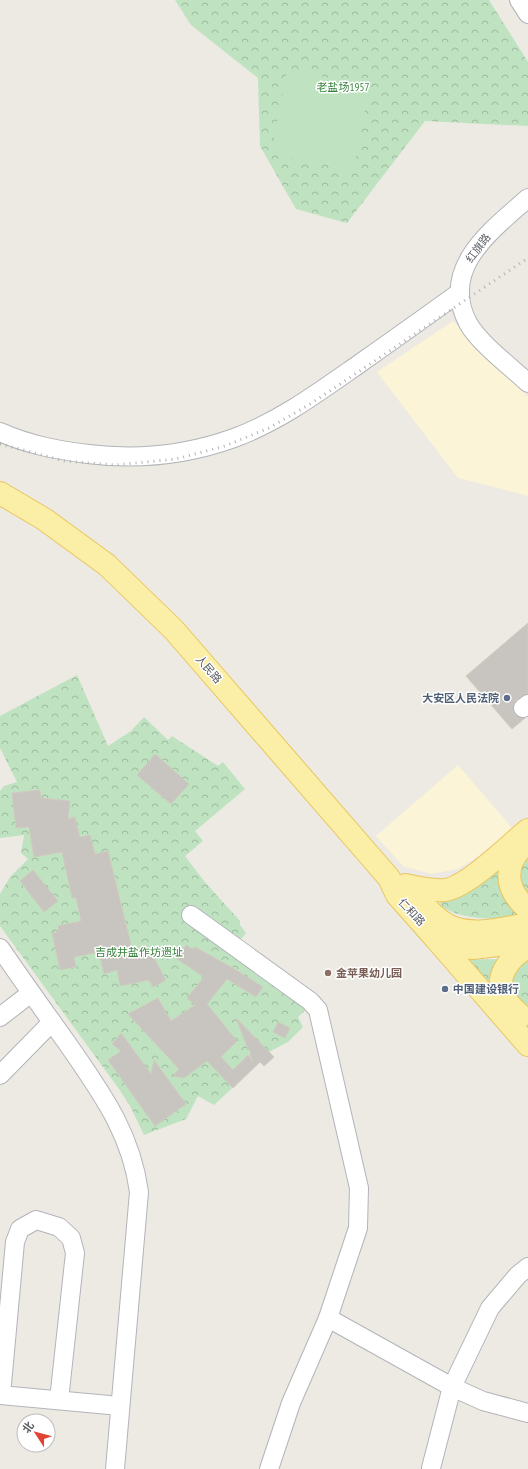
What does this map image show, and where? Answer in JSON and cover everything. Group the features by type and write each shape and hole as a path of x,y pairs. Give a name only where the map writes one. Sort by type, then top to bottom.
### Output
{"main road":[{"name":"人民路","path":"0,493 44,519 107,565 174,630 397,882"},
{"path":"397,882 428,890 447,890 469,879 528,830"},
{"path":"528,842 519,850 510,866 509,882 517,900 528,909"},
{"name":"仁和路","path":"397,882 452,928 470,931 490,930 528,924"},
{"name":"仁和路","path":"397,882 396,896 436,939 457,946 473,948 528,941"},
{"path":"436,939 528,1045"},
{"path":"528,947 516,953 507,964 502,975 502,990 506,999 528,1025"}],"street":[{"path":"519,0 528,14"},
{"name":"红旗路","path":"528,198 488,233 466,261 460,281 461,302 468,323 484,341 528,383"},
{"path":"0,432 21,441 54,450 102,455 146,457 194,449 233,438 271,422 312,398 460,292"},
{"path":"191,914 310,1001 318,1010 359,1188 358,1228 328,1318 291,1403 269,1469"},
{"path":"0,948 107,1101 126,1138 136,1168 139,1192 115,1469"},
{"path":"0,1017 32,993"},
{"path":"0,1075 52,1022"},
{"path":"59,1400 75,1253 71,1238 63,1230 59,1227 36,1220 20,1229 15,1242 1,1395 120,1406"},
{"path":"431,1468 452,1387 490,1308 518,1275 528,1267"},
{"path":"328,1318 452,1387 483,1401 528,1413"}],"shaded area":[{"path":"453,321 528,397 528,496 458,478 377,372"},
{"path":"458,765 513,829 480,855 458,869 431,874 403,866 376,836"}],"green space":[{"name":"老盐场1957","path":"175,0 489,0 528,62 528,126 425,121 347,223 296,209 260,146 258,78 191,25"},
{"path":"287,70 370,86 353,170 271,154"},
{"name":"吉成井盐作坊遗址","path":"77,675 108,746 131,731 144,717 168,740 172,736 218,766 223,762 245,789 195,831 203,841 185,856 204,881 240,921 240,925 246,933 235,946 308,1007 298,1017 303,1027 288,1042 269,1052 274,1057 264,1066 260,1062 214,1105 198,1096 186,1119 144,1135 130,1106 119,1089 0,926 0,894 10,877 28,859 21,853 24,835 0,838 0,791 4,786 17,782 0,748 0,716"},
{"path":"528,852 528,899 519,885 521,861"},
{"path":"502,857 499,876 501,891 509,905 522,918 491,919 471,917 451,912 442,907 440,902 446,896"},
{"path":"528,956 528,1016 516,1000 511,982 514,969"},
{"path":"501,959 493,993 464,960"}],"building":[{"name":"大安区人民法院","path":"528,623 528,694 516,700 513,709 515,715 525,718 512,729 466,676"},
{"path":"155,754 189,784 171,804 137,775"},
{"path":"40,790 41,798 70,801 68,819 75,817 80,837 90,835 95,854 108,851 133,953 147,945 166,980 153,987 149,980 120,986 117,970 104,974 99,952 74,957 76,967 60,970 52,933 59,932 58,926 76,922 77,924 77,922 81,921 76,898 72,898 62,852 34,857 29,827 16,828 12,793"},
{"path":"33,870 58,901 44,912 20,881"},
{"path":"186,945 193,949 195,947 263,987 256,997 227,979 207,1004 237,1041 221,1057 233,1070 248,1055 253,1062 250,1054 251,1052 248,1049 236,1018 274,1057 264,1066 260,1062 233,1088 207,1061 184,1078 173,1076 179,1069 128,1014 158,998 171,1021 195,1005 187,998 204,977 177,959"},
{"path":"278,1022 290,1028 285,1038 273,1032"},
{"path":"121,1033 151,1074 154,1060 186,1104 155,1126 108,1060 121,1051 112,1044"}],"railway":[{"path":"0,444 65,461 115,465 176,459 225,446 269,428 312,403 528,258"}],"place":[{"name":"大安区人民法院","path":"507,698"},
{"name":"金苹果幼儿园","path":"328,973"},
{"name":"中国建设银行","path":"445,989"}]}
